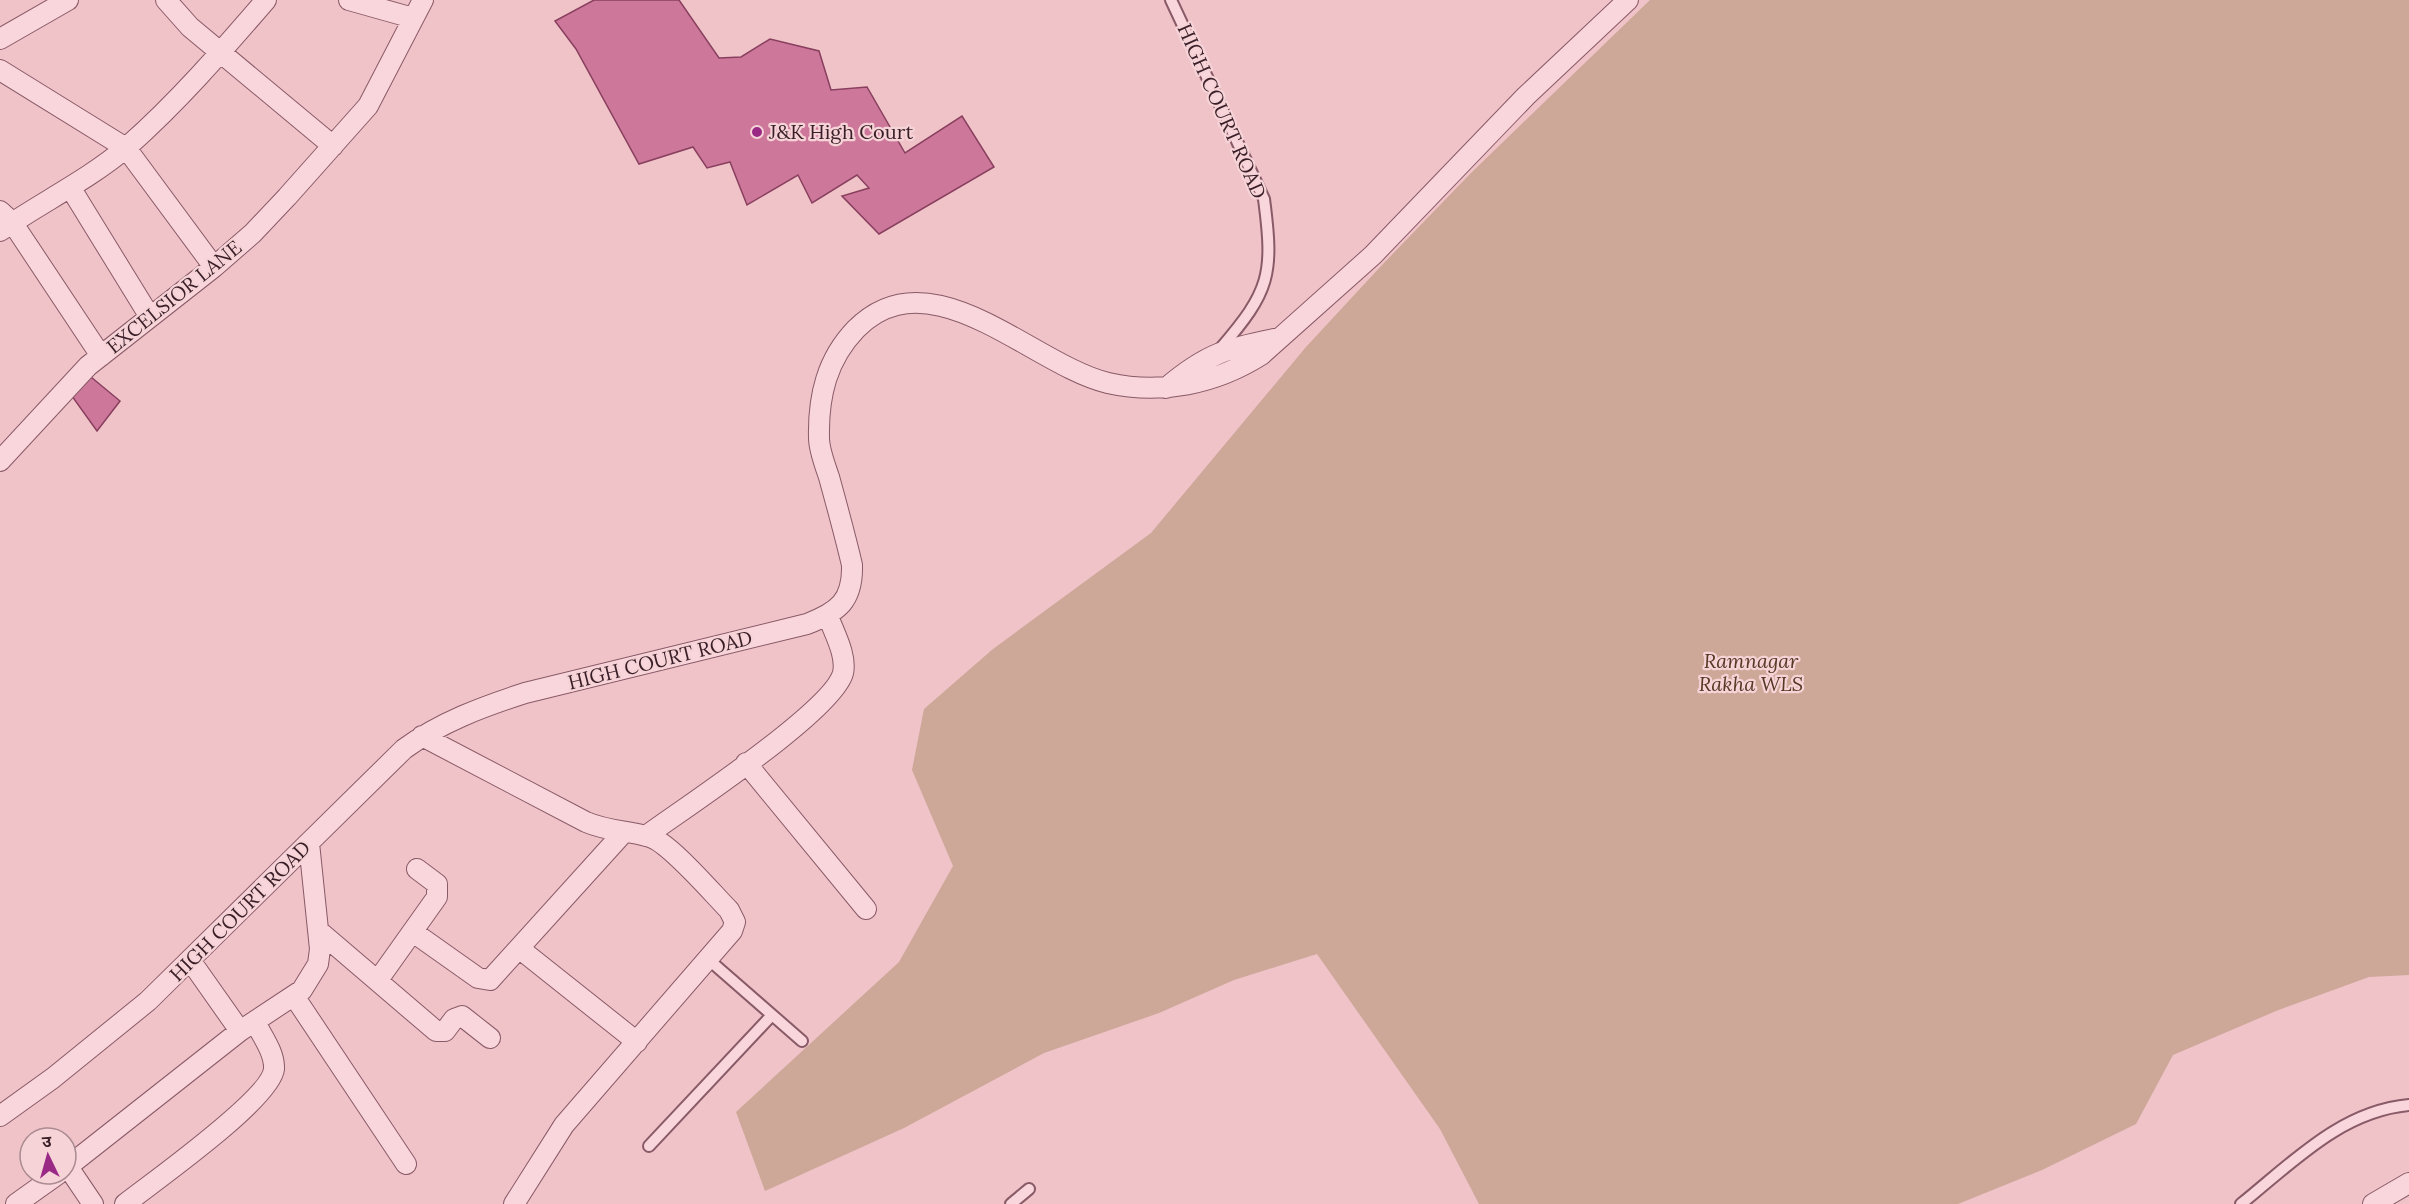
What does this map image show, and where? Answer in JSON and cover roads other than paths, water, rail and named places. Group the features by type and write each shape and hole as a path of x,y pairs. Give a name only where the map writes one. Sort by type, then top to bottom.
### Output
{"street":[{"path":"0,39 68,0"},
{"path":"166,0 190,27 220,53 340,139"},
{"path":"100,356 4,221 70,187 126,148 220,53 267,0"},
{"path":"349,0 413,18"},
{"name":"EXCELSIOR LANE","path":"0,461 61,392 100,356 214,267 253,233 340,139 368,106 381,86 423,0"},
{"name":"HIGH COURT ROAD","path":"0,1116 103,1039 148,1001 404,749 422,736 482,707 525,693 807,624 828,616 844,602 852,585 852,565 818,440 820,403 829,367 843,344 863,322 910,301 943,305 1092,378 1139,388 1166,388 1202,382 1242,367 1279,339 1373,255 1526,96 1628,0"},
{"path":"0,70 126,148 214,267"},
{"path":"70,187 150,317"},
{"path":"1166,388 1187,370 1218,352 1279,339"},
{"path":"646,836 810,715 838,682 843,672 842,652 828,616"},
{"path":"422,736 586,822 611,831 646,836 661,843 733,916 732,931 564,1125 514,1204"},
{"path":"746,763 866,909"},
{"path":"413,932 484,980 496,976 624,832"},
{"path":"78,1159 248,1027 302,990 318,964 319,930 309,843"},
{"path":"378,980 434,903 438,892 437,884 417,869"},
{"path":"319,930 436,1031 445,1031 454,1019 462,1016 489,1038"},
{"path":"520,949 637,1042"},
{"path":"125,1204 235,1117 264,1089 274,1069 273,1059 190,960"},
{"path":"294,996 406,1164"},
{"path":"2373,1204 2409,1183"},
{"path":"16,1204 41,1186"},
{"path":"78,1186 93,1204"}],"lane":[{"name":"HIGH COURT ROAD","path":"1172,0 1255,175 1265,209 1268,267 1264,286 1251,313 1218,352"},
{"path":"708,959 802,1041"},
{"path":"649,1146 771,1015"},
{"path":"2241,1204 2334,1130 2372,1111 2409,1105"},
{"path":"1011,1204 1029,1189"}],"place":[{"name":"J&K High Court","path":"757,132"}],"park label":[{"name":"Ramnagar Rakha WLS","path":"1751,672"}]}
